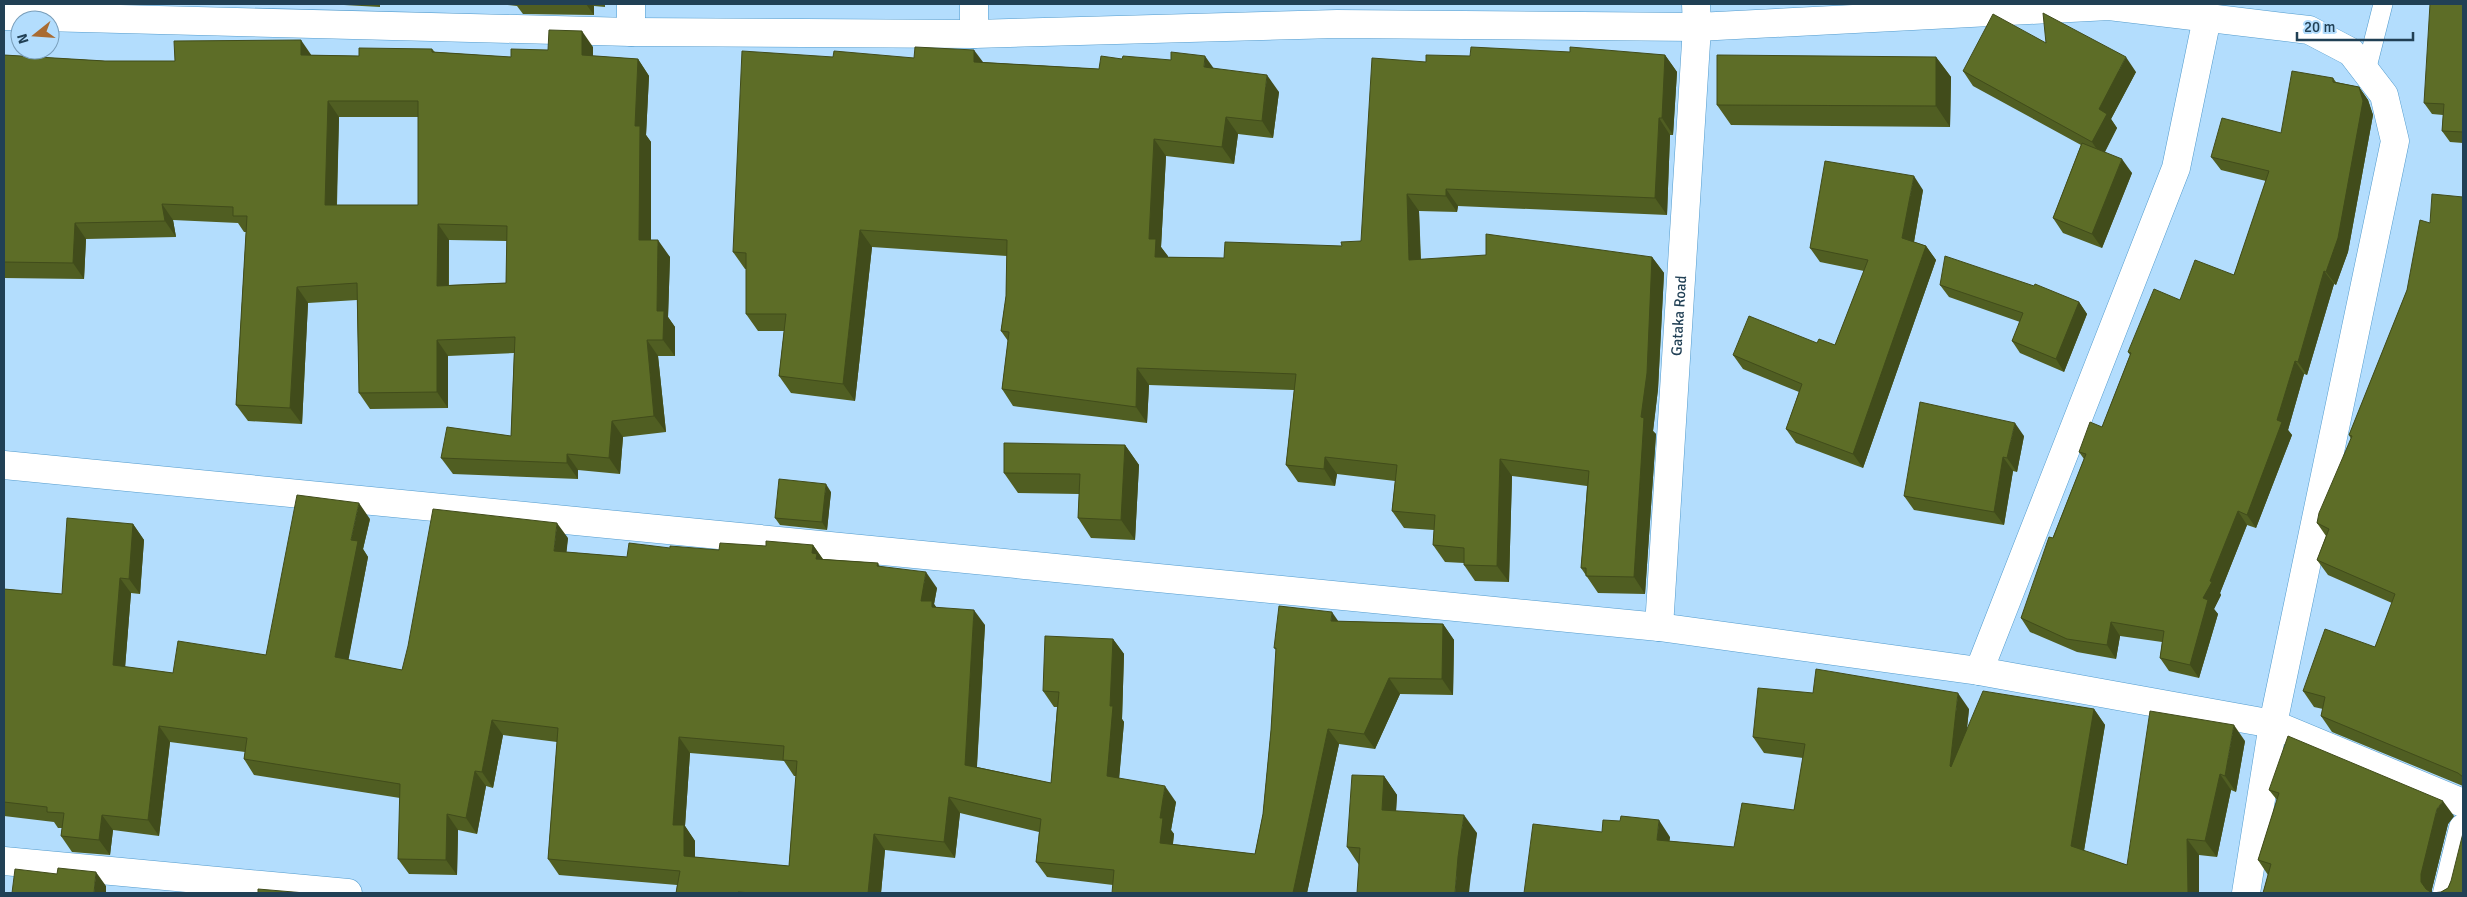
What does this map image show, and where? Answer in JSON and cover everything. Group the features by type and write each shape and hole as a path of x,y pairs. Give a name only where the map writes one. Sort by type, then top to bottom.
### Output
{"street":[{"path":"631,32 632,4"},
{"path":"974,4 974,34"},
{"path":"4,16 268,14 631,32 974,34 1337,14 1697,15 2109,5 2309,30 2351,52 2366,71 2384,95 2394,141 2273,724 2246,893"},
{"name":"Gataka Road","path":"1659,627 1697,15"},
{"path":"1979,671 2176,168 2207,18"},
{"path":"4,465 1659,627 1979,671 2273,724 2463,803"},
{"path":"2446,893 2463,828"},
{"path":"4,861 348,893"}],"lane":[{"path":"2366,71 2383,4"}],"building":[{"path":"2430,4 2463,4 2463,132 2442,131 2444,104 2424,103"},
{"path":"2043,13 2126,57 2099,109 2107,114 2092,142 1963,71 1993,14 2046,43"},
{"path":"549,30 582,31 582,55 638,59 635,126 640,126 639,240 658,240 657,311 664,311 663,340 647,340 654,416 612,421 609,458 567,454 567,463 441,458 447,427 511,436 515,337 437,340 437,392 359,393 357,283 297,287 290,408 236,405 247,216 233,216 233,207 162,204 165,221 75,223 73,263 4,262 4,55 10,55 10,60 60,60 60,58 105,61 175,61 174,41 301,40 301,55 359,56 359,48 432,49 432,52 511,57 511,49 548,50","holes":["328,101 418,101 418,205 325,205","438,224 507,226 506,283 437,286"]},
{"path":"915,47 974,50 974,62 1099,69 1101,56 1122,59 1123,56 1171,60 1171,52 1205,56 1204,67 1267,75 1262,121 1226,117 1222,147 1154,139 1149,239 1156,239 1155,257 1224,258 1225,242 1342,246 1341,242 1361,241 1372,58 1426,62 1426,55 1470,56 1471,47 1570,52 1570,47 1665,55 1662,118 1659,118 1655,198 1446,189 1446,196 1407,194 1409,260 1486,255 1486,234 1652,257 1647,373 1641,417 1644,418 1634,577 1586,576 1586,568 1581,568 1589,471 1500,459 1497,566 1464,565 1464,548 1433,545 1435,515 1392,511 1397,465 1325,457 1324,469 1286,465 1296,374 1137,368 1136,407 1002,389 1009,332 1001,331 1006,296 1007,240 860,230 843,384 779,376 786,314 746,314 746,253 733,252 742,51 833,57 834,51 914,58"},
{"path":"1717,55 1936,57 1936,106 1717,105"},
{"path":"2292,71 2333,78 2333,82 2359,87 2363,101 2338,238 2326,272 2324,271 2298,362 2295,361 2277,420 2282,422 2247,515 2238,511 2210,581 2212,582 2203,598 2208,600 2190,665 2160,658 2164,631 2111,622 2107,645 2067,639 2021,618 2049,537 2053,538 2086,454 2079,452 2090,422 2102,427 2131,353 2128,352 2154,289 2180,300 2195,260 2234,275 2269,171 2211,157 2222,118 2281,133"},
{"path":"2082,143 2122,159 2092,234 2053,218"},
{"path":"1825,161 1914,176 1902,238 1926,246 1853,454 1786,429 1802,384 1733,355 1749,316 1817,343 1819,339 1835,345 1868,260 1810,248"},
{"path":"2432,194 2463,197 2463,777 2458,773 2321,716 2325,697 2303,691 2325,629 2375,647 2395,594 2317,560 2329,529 2317,523 2319,513 2352,436 2349,435 2407,290 2420,220 2430,223"},
{"path":"1945,256 2034,286 2035,284 2079,302 2056,359 2012,341 2023,313 1940,285"},
{"path":"1920,402 2015,423 2007,458 2003,457 1994,512 1904,496"},
{"path":"1004,443 1125,445 1121,520 1078,518 1080,474 1004,473"},
{"path":"779,479 826,484 822,522 775,518"},
{"path":"297,495 359,503 351,540 358,541 335,657 402,670 433,509 557,523 554,551 627,557 629,543 670,548 670,546 719,550 720,543 766,546 766,541 813,545 812,553 817,554 816,559 878,563 877,566 926,572 921,601 932,601 932,607 974,610 965,765 1051,783 1059,692 1043,691 1045,636 1113,639 1110,706 1113,706 1107,776 1165,786 1160,818 1163,818 1160,843 1255,854 1263,814 1271,730 1276,648 1274,648 1279,606 1332,612 1331,621 1443,624 1442,679 1389,678 1364,734 1328,729 1293,893 1112,893 1114,870 1036,862 1041,819 949,797 944,842 874,834 868,893 676,893 680,871 548,859 558,728 492,720 482,772 475,771 466,818 447,814 446,860 398,859 400,784 244,759 247,738 159,726 148,820 102,815 99,840 61,836 64,813 47,812 47,807 4,802 4,589 62,594 67,518 133,524 129,579 120,578 113,665 173,673 178,641 266,655","holes":["679,737 784,746 783,760 797,761 789,866 684,856 684,825 673,825"]},
{"path":"1816,669 1958,693 1951,767 1983,691 2094,709 2071,846 2127,865 2150,711 2234,725 2225,776 2220,774 2205,841 2187,839 2188,893 1524,893 1533,824 1602,832 1603,820 1620,821 1621,816 1659,820 1657,840 1734,847 1742,803 1794,810 1805,744 1753,737 1758,688 1813,693"},
{"path":"2288,736 2443,801 2437,809 2421,874 2421,882 2432,893 2263,893 2271,864 2258,860 2279,793 2269,790"},
{"path":"1352,775 1384,776 1382,810 1464,815 1455,893 1357,893 1360,848 1347,847"},
{"path":"2463,833 2463,893 2432,893 2441,892 2448,888"},
{"path":"58,868 96,872 94,893 12,893 15,869 57,874"},
{"path":"258,889 305,893 258,893"}]}
